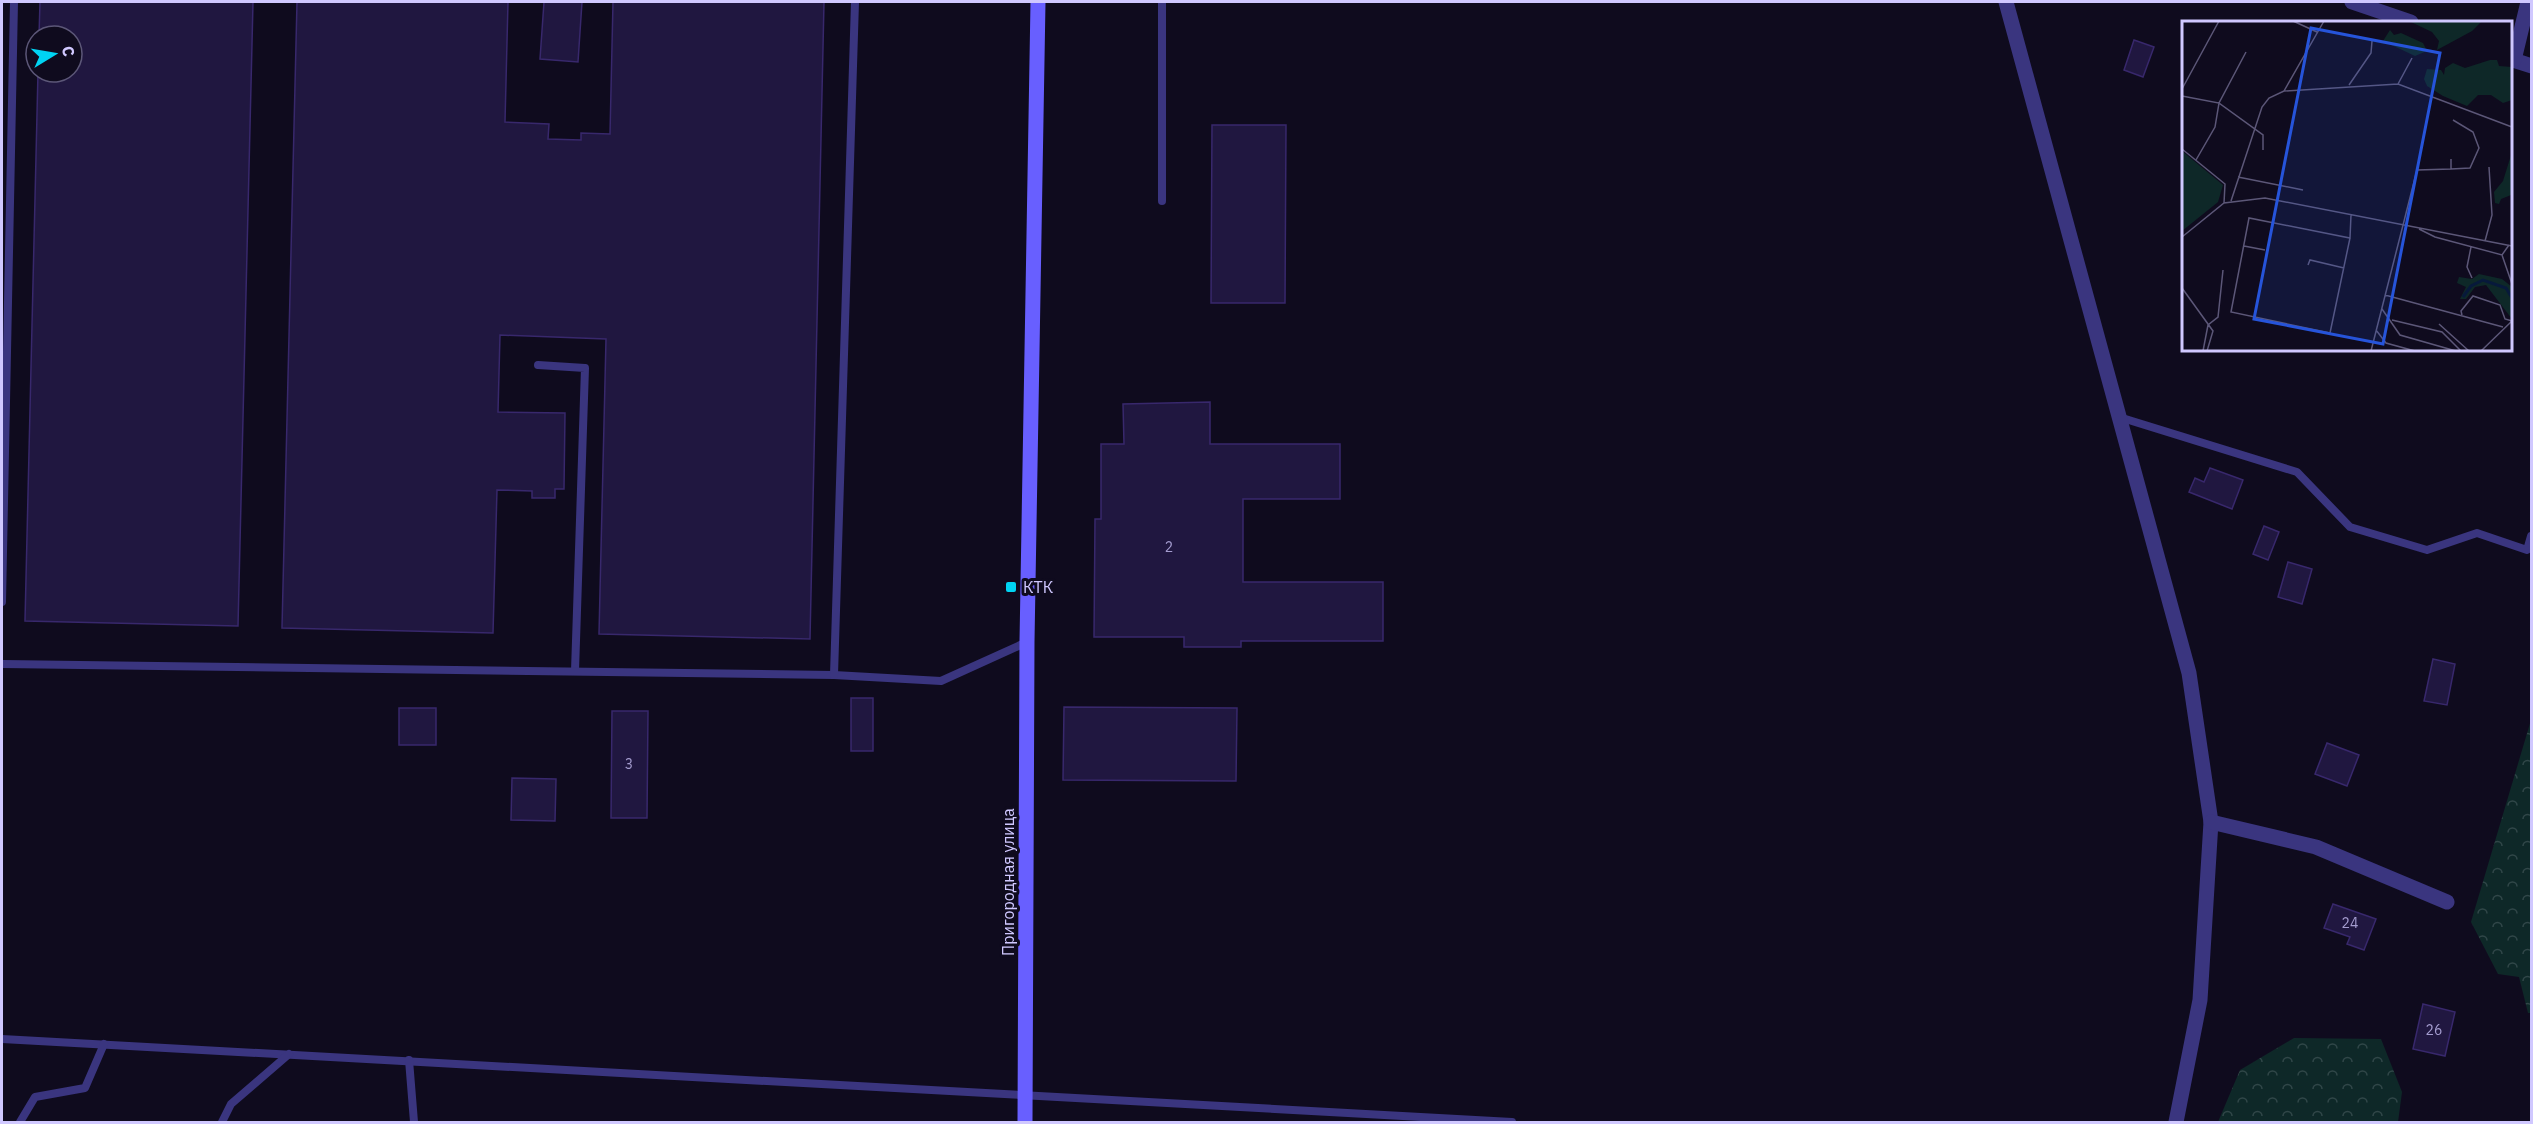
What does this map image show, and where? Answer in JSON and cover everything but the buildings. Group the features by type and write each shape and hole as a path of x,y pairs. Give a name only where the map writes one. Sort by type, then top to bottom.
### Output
{"street":[{"name":"Пригородная улица","path":"1025,1122 1027,642 1038,2"},
{"path":"2006,2 2189,673 2211,822 2200,1000 2176,1122"},
{"path":"2352,2 2407,21"},
{"path":"2528,2 2512,59 2532,66"},
{"path":"2211,822 2316,847 2447,902"}],"lane":[{"path":"2,602 14,2"},
{"path":"834,675 855,2"},
{"path":"1161,2 1162,201"},
{"path":"538,366 585,368 575,672"},
{"path":"2118,417 2297,472 2350,527 2427,550 2477,533 2526,550 2531,536"},
{"path":"2,664 834,675 941,681 1027,642"},
{"path":"2,1039 1512,1122"},
{"path":"20,1122 35,1097 85,1088 104,1044"},
{"path":"222,1122 231,1104 289,1054"},
{"path":"409,1060 414,1122"}],"green space":[{"path":"2531,720 2532,1013 2528,1013 2519,977 2498,974 2471,922"},
{"path":"2294,1038 2381,1039 2402,1092 2398,1122 2218,1122 2240,1070"}],"place":[{"name":"КТК","path":"1011,587"}]}
